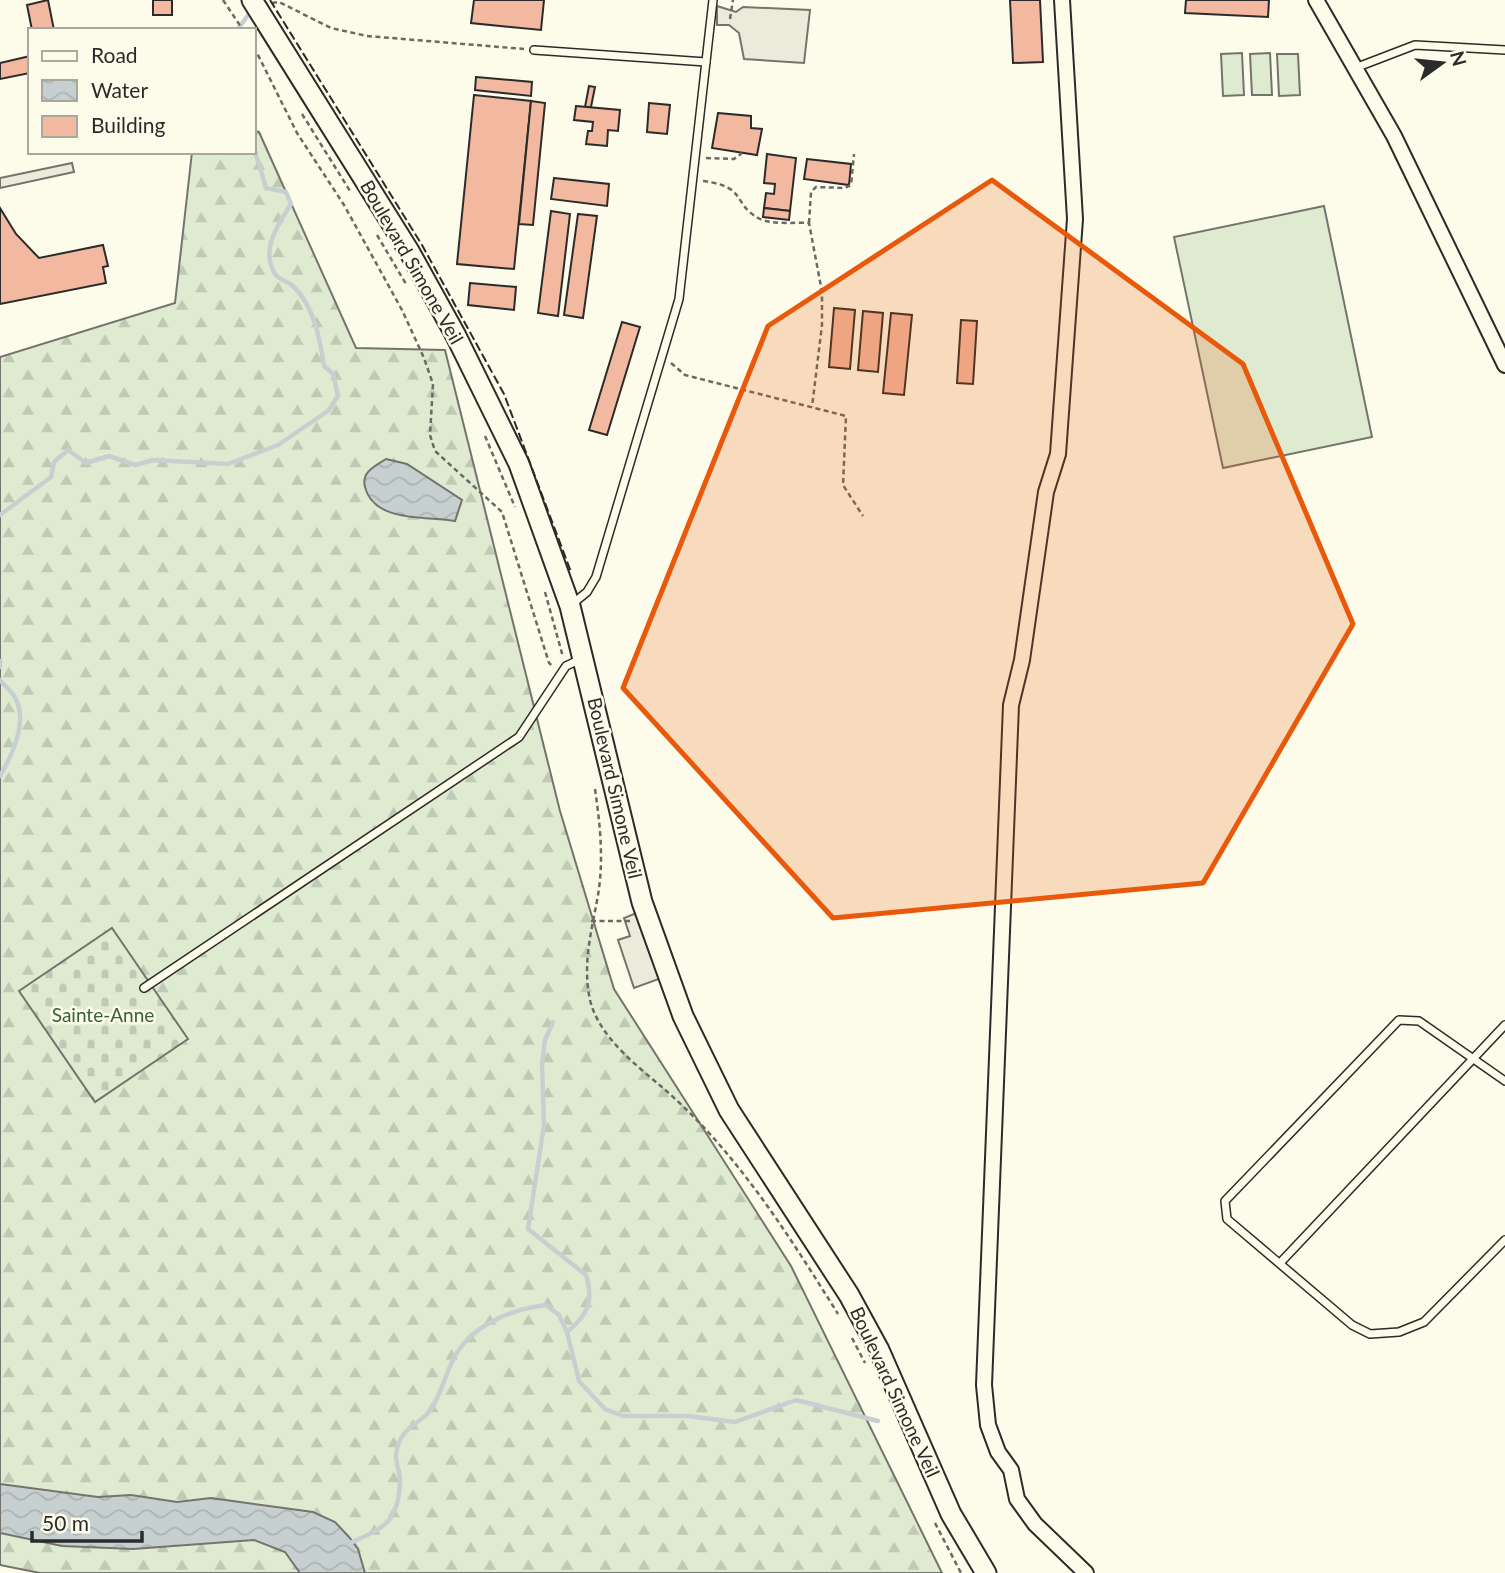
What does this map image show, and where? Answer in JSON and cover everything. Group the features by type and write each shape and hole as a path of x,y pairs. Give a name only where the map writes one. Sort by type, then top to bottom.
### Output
{"main road":[{"name":"Boulevard Simone Veil","path":"255,5 409,251 455,334 519,464 570,606 584,657 616,805 649,923 699,1053 760,1161 849,1295 897,1388 951,1514 986,1573"}],"street":[{"path":"1062,0 1075,219 1058,454 1046,492 1022,660 1011,705 984,1385 988,1425 998,1452 1011,1470 1017,1499 1035,1524 1086,1573"},
{"path":"1316,0 1429,205 1505,365"}],"lane":[{"path":"570,606 587,592 596,577 679,299 713,0"},
{"path":"1355,68 1415,45 1505,50"},
{"path":"534,50 706,62"},
{"path":"144,988 519,737 566,666 584,657"},
{"path":"1505,1081 1419,1021 1399,1020 1225,1201 1227,1219 1352,1325 1370,1334 1399,1332 1424,1322 1505,1240"},
{"path":"1279,1263 1505,1025"}],"path":[{"path":"223,0 242,28"},
{"path":"730,19 733,0"},
{"path":"255,5 279,2 331,28 367,36 534,50"},
{"path":"256,51 297,133 344,205 402,310 424,358 433,384 430,435 435,451 502,512 549,663 558,670 566,666"},
{"path":"695,157 734,159 742,152"},
{"path":"812,407 822,325 822,292 809,223 811,192 816,187 845,188 851,184 854,155"},
{"path":"693,179 722,183 734,189 749,211 762,220 809,223"},
{"path":"664,347 671,365 685,375 846,415 843,485 863,516"},
{"path":"591,921 649,923"}],"highlighted area":[{"path":"992,180 1243,364 1353,624 1203,883 833,918 623,688 768,326"}],"green space":[{"path":"1242,53 1244,95 1223,96 1221,54"},
{"path":"1270,53 1272,95 1252,95 1250,54"},
{"path":"1277,54 1298,54 1300,95 1279,96"},
{"path":"256,131 259,132 356,348 445,350 560,811 614,989 791,1266 942,1573 40,1573 0,1565 0,357 175,303 192,154 256,154"},
{"path":"1324,206 1372,437 1223,468 1174,237"},
{"name":"Sainte-Anne","path":"112,928 188,1039 95,1102 19,991"}],"shaded area":[{"path":"717,6 736,12 743,7 810,10 804,63 744,59 739,33 729,25 717,25"},
{"path":"72,163 74,172 0,188 0,178"},
{"path":"644,910 667,976 634,988 618,940 630,936 624,918"}],"water":[{"path":"386,459 407,464 462,500 455,521 403,516 379,507 370,499 365,487 365,477"},
{"path":"0,1484 98,1497 131,1495 177,1502 211,1498 313,1512 335,1522 349,1537 358,1549 365,1573 300,1573 285,1552 254,1540 133,1549 62,1546 0,1533"}],"building":[{"path":"48,0 54,28 32,28 27,5"},
{"path":"153,0 172,0 172,15 153,15"},
{"path":"474,0 544,0 541,30 471,23"},
{"path":"1010,0 1040,0 1043,62 1013,63"},
{"path":"1186,0 1269,0 1268,17 1185,13"},
{"path":"28,56 28,73 0,79 0,63"},
{"path":"476,77 532,82 531,96 475,90"},
{"path":"589,86 595,87 591,107 585,107"},
{"path":"474,95 531,101 514,269 457,264"},
{"path":"531,101 545,103 533,225 519,224"},
{"path":"649,103 670,105 667,134 647,132"},
{"path":"576,106 620,110 618,131 608,130 607,146 586,144 593,122 574,120"},
{"path":"718,113 751,116 751,128 762,129 757,155 712,148"},
{"path":"767,154 796,158 790,211 764,208 766,193 774,194 775,184 764,183"},
{"path":"807,159 851,164 849,185 804,179"},
{"path":"554,178 609,184 607,206 551,199"},
{"path":"0,208 16,234 39,258 103,245 108,266 103,267 106,283 0,304"},
{"path":"764,208 790,211 789,220 763,217"},
{"path":"551,211 570,214 558,316 538,313"},
{"path":"578,214 597,216 583,318 564,315"},
{"path":"470,283 516,287 514,310 468,305"},
{"path":"834,308 855,310 850,369 829,367"},
{"path":"863,311 883,313 878,372 858,370"},
{"path":"891,313 912,315 904,395 883,393"},
{"path":"961,320 977,321 973,384 957,383"},
{"path":"622,322 640,327 607,435 589,430"}],"waterway":[{"path":"238,28 252,10"},
{"path":"0,515 51,477 54,462 68,450 86,463 109,456 135,465 153,460 228,464 278,445 328,411 338,396 333,374 324,366 311,313 291,284 275,274 269,255 272,238 291,204 286,192 266,188 256,154"},
{"path":"0,661 0,667"},
{"path":"0,680 16,699 20,711 19,731 0,776"},
{"path":"553,1022 545,1040 542,1064 544,1125 528,1229 586,1275 589,1292 587,1307 580,1320 567,1332"},
{"path":"348,1544 380,1528 392,1515 399,1495 400,1477 396,1457 398,1444 406,1431 431,1409 460,1348 492,1321 519,1310 546,1305 559,1315 567,1332 579,1381 605,1409 623,1416 688,1416 735,1422 796,1400 878,1421"}],"fence":[{"path":"270,0 422,245 504,394 571,572"}]}
